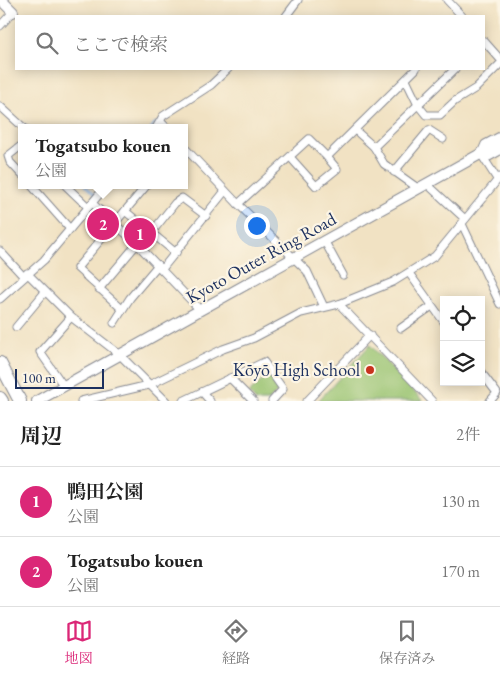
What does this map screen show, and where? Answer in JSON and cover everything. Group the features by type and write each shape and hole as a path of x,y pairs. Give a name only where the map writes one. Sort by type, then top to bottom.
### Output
{"highway":[{"path":"0,363 20,401"}],"main road":[{"path":"1,0 13,12"},
{"name":"Kyoto Outer Ring Road","path":"37,401 500,144"}],"street":[{"path":"287,15 298,0"},
{"path":"448,0 460,15"},
{"path":"0,26 13,12"},
{"path":"485,42 500,59"},
{"path":"406,80 418,105 426,115 440,115 455,101 476,88 500,64"},
{"path":"162,124 164,116 211,85 227,70"},
{"path":"327,157 415,70"},
{"path":"374,147 454,70"},
{"path":"0,106 20,124"},
{"path":"355,130 374,147 384,164 394,172 423,187 463,221 500,304"},
{"path":"394,172 429,130 443,139"},
{"path":"481,154 485,144 500,136"},
{"path":"238,204 309,139 337,169 316,186 290,157"},
{"path":"18,148 8,156 10,162 18,171"},
{"path":"188,151 225,191 294,257 312,277 324,307"},
{"path":"481,154 489,157 500,151"},
{"path":"81,401 149,385 223,349 254,338 294,316 339,304 376,290 409,273 435,256 498,178 481,154"},
{"path":"35,189 70,228"},
{"path":"70,189 115,222 200,310"},
{"path":"1,295 44,260 104,189"},
{"path":"122,309 77,268 144,189"},
{"path":"114,324 122,309 160,267 176,253 225,191"},
{"path":"152,232 175,203 182,198 206,216"},
{"path":"125,211 176,253"},
{"path":"325,242 343,275"},
{"path":"99,288 137,244"},
{"path":"0,251 71,317 119,354 166,401"},
{"path":"409,273 440,317"},
{"path":"16,327 45,292"},
{"path":"339,304 432,401"},
{"path":"401,328 432,306"},
{"path":"63,385 40,352 71,317"},
{"path":"307,401 370,335"},
{"path":"183,401 264,362 283,389 272,401"},
{"path":"485,377 497,392 490,401"},
{"path":"230,378 254,401"},
{"path":"202,392 210,401"}],"green space":[{"name":"Kōyō High School","path":"370,345 423,401 318,401"},
{"path":"269,374 278,386 277,392 268,401 256,401 249,393"}],"waterway":[{"path":"89,189 95,195 96,193"}],"place":[{"name":"Togatsubo kouen","path":"103,224"},
{"name":"鴨田公園","path":"140,234"},
{"name":"Kōyō High School","path":"370,370"}]}
